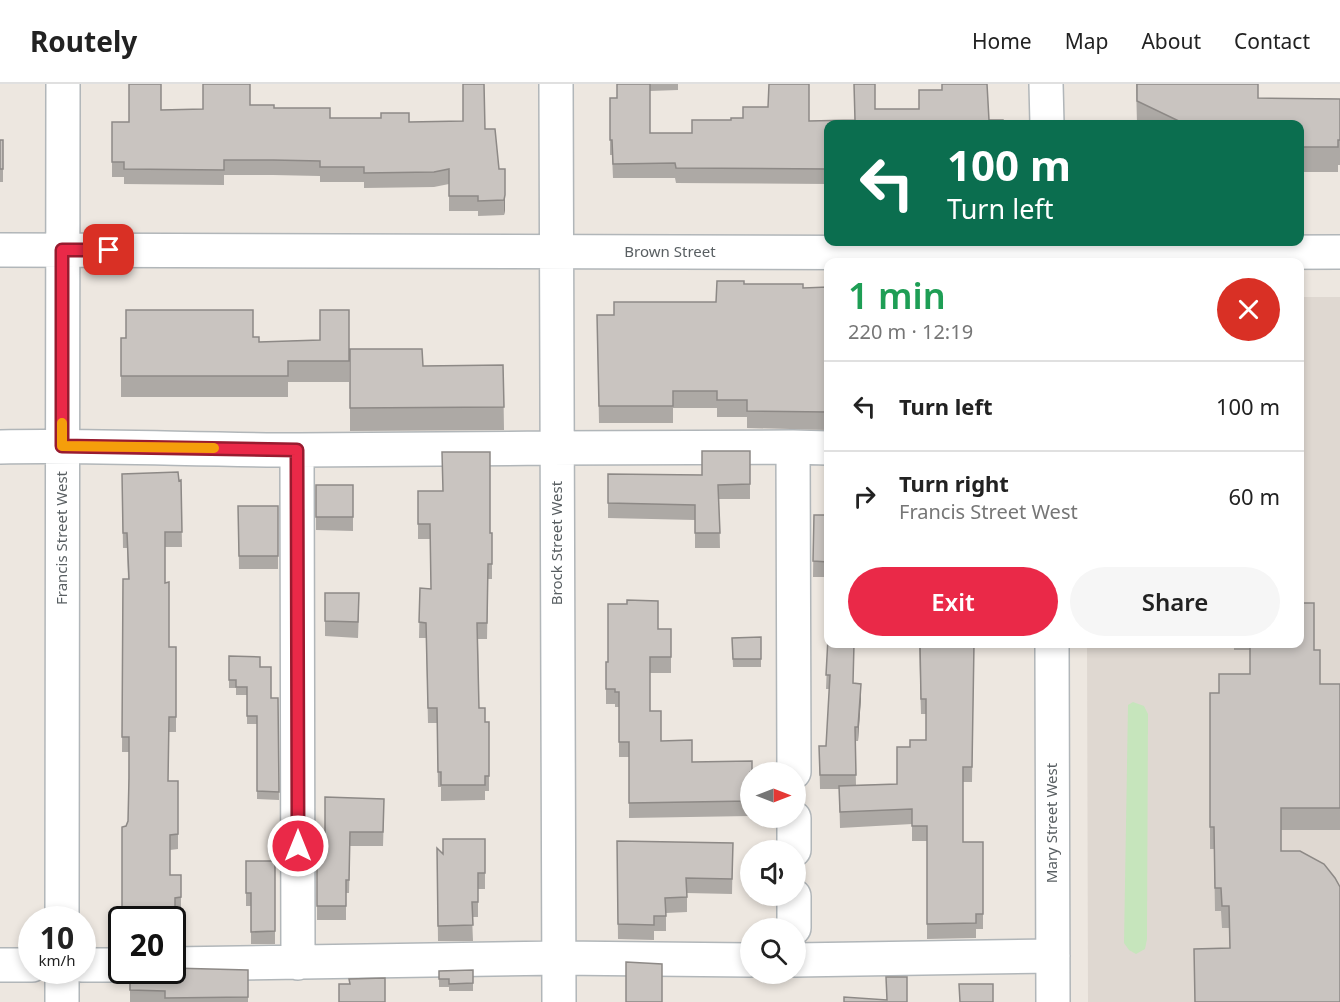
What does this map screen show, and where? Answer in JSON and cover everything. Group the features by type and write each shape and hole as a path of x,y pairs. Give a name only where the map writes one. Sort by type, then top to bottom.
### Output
{"street":[{"name":"Francis Street West","path":"62,906 63,84"},
{"name":"Brock Street West","path":"556,84 559,1002"},
{"path":"1046,84 1047,120"},
{"name":"Brown Street","path":"0,250 1340,252"},
{"path":"0,447 297,450 556,447 824,448"},
{"path":"793,447 794,762"},
{"path":"297,450 298,963"},
{"name":"Mary Street West","path":"1052,648 1053,1002"},
{"path":"806,960 1053,956"},
{"path":"186,964 559,958 740,960"},
{"path":"0,965 18,965"},
{"path":"62,984 62,1002"}],"shaded area":[{"path":"1304,297 1340,297 1340,1002 1088,1002 1087,648 1304,648"}],"green space":[{"path":"1133,702 1144,706 1148,714 1147,939 1145,949 1136,954 1124,943 1128,705"}],"building":[{"path":"129,84 161,84 161,110 203,109 203,84 250,84 250,105 274,105 274,108 330,108 330,118 381,118 381,113 409,113 409,122 463,121 463,84 484,84 485,129 495,129 499,169 505,169 504,200 478,201 478,196 449,196 449,169 434,172 364,173 364,167 320,167 320,161 224,160 224,170 124,169 124,162 112,162 112,122 129,122"},
{"path":"617,84 650,84 650,133 692,133 692,120 743,118 743,107 768,107 769,84 809,84 809,121 824,121 824,169 676,168 675,163 613,164 612,140 610,140 610,98 617,98"},
{"path":"854,84 875,84 875,109 919,109 919,90 942,90 942,84 987,84 989,120 855,120"},
{"path":"1137,84 1258,84 1258,98 1340,99 1340,140 1338,140 1338,147 1304,147 1304,120 1177,120 1137,101"},
{"path":"0,140 3,140 3,169 0,169"},
{"path":"717,281 744,281 744,284 803,284 803,288 824,287 824,412 747,411 747,400 717,400 717,391 673,391 673,406 599,406 597,315 614,315 614,302 716,302"},
{"path":"126,310 253,310 253,337 259,337 259,342 320,340 320,310 349,310 349,361 288,361 288,376 121,376 121,338 126,338"},
{"path":"350,349 422,349 423,366 503,365 504,407 350,408"},
{"path":"702,451 750,451 750,484 718,485 720,533 695,533 695,505 608,503 608,474 702,475"},
{"path":"442,452 490,452 492,564 488,564 487,623 477,623 479,708 485,708 485,722 489,722 489,776 485,776 485,785 441,785 441,772 438,772 437,708 428,708 426,623 419,622 420,588 431,589 430,524 418,524 418,491 443,491"},
{"path":"178,472 179,481 181,480 182,532 165,532 165,583 169,582 169,647 176,647 176,717 169,717 168,781 178,781 178,834 170,835 170,875 181,875 181,897 175,898 175,906 122,906 122,827 126,826 128,821 129,778 129,737 122,737 123,579 129,579 127,533 123,533 122,474"},
{"path":"316,485 353,485 353,517 316,517"},
{"path":"238,506 278,506 278,556 239,556"},
{"path":"814,515 824,515 824,562 813,561"},
{"path":"325,593 359,593 358,622 325,621"},
{"path":"627,600 658,601 658,629 671,629 671,657 650,657 650,711 661,711 661,741 692,740 692,762 752,761 740,762 740,801 629,803 629,742 619,742 619,692 615,692 615,689 606,689 608,604 627,604"},
{"path":"1304,603 1314,603 1314,650 1320,650 1320,684 1340,684 1340,808 1281,808 1281,851 1300,851 1324,864 1340,887 1340,1002 1195,1002 1194,949 1230,948 1229,906 1222,906 1221,888 1215,888 1214,827 1210,827 1210,693 1219,693 1219,674 1250,674 1250,648 1304,648"},
{"path":"761,637 761,659 733,659 732,638"},
{"path":"827,648 854,648 853,683 861,684 858,727 855,727 856,775 820,775 819,746 826,746 830,675 826,675"},
{"path":"920,648 974,648 972,767 963,767 963,842 983,842 983,914 976,914 976,923 927,924 927,826 912,826 912,809 840,812 839,786 897,784 897,747 910,747 910,740 926,740 926,699 921,699"},
{"path":"229,656 260,657 260,667 271,667 271,698 278,698 279,792 257,791 257,716 247,716 247,687 236,687 236,680 229,680"},
{"path":"325,797 384,799 383,832 350,832 346,906 317,906 317,845 325,845"},
{"path":"443,839 485,839 485,873 478,873 478,902 472,902 473,925 438,926 437,848 443,854"},
{"path":"617,841 733,843 732,879 686,878 687,897 665,898 666,916 654,916 654,925 618,924"},
{"path":"246,861 275,861 275,931 251,932 251,893 246,893"},
{"path":"626,962 662,964 662,1002 626,1002"},
{"path":"186,968 248,970 248,997 165,998 165,991 130,990 130,984 186,984"},
{"path":"473,970 473,983 449,984 449,979 439,979 439,971"},
{"path":"886,977 907,977 907,1002 844,1002 844,997 887,1000"},
{"path":"385,978 385,1002 339,1002 339,984 350,984 349,979"},
{"path":"959,984 993,984 993,1002 960,1002"}],"slow traffic":[{"path":"62,423 62,446 214,448"}],"route":[{"path":"109,250 62,250 62,446 297,450 298,846"}]}
